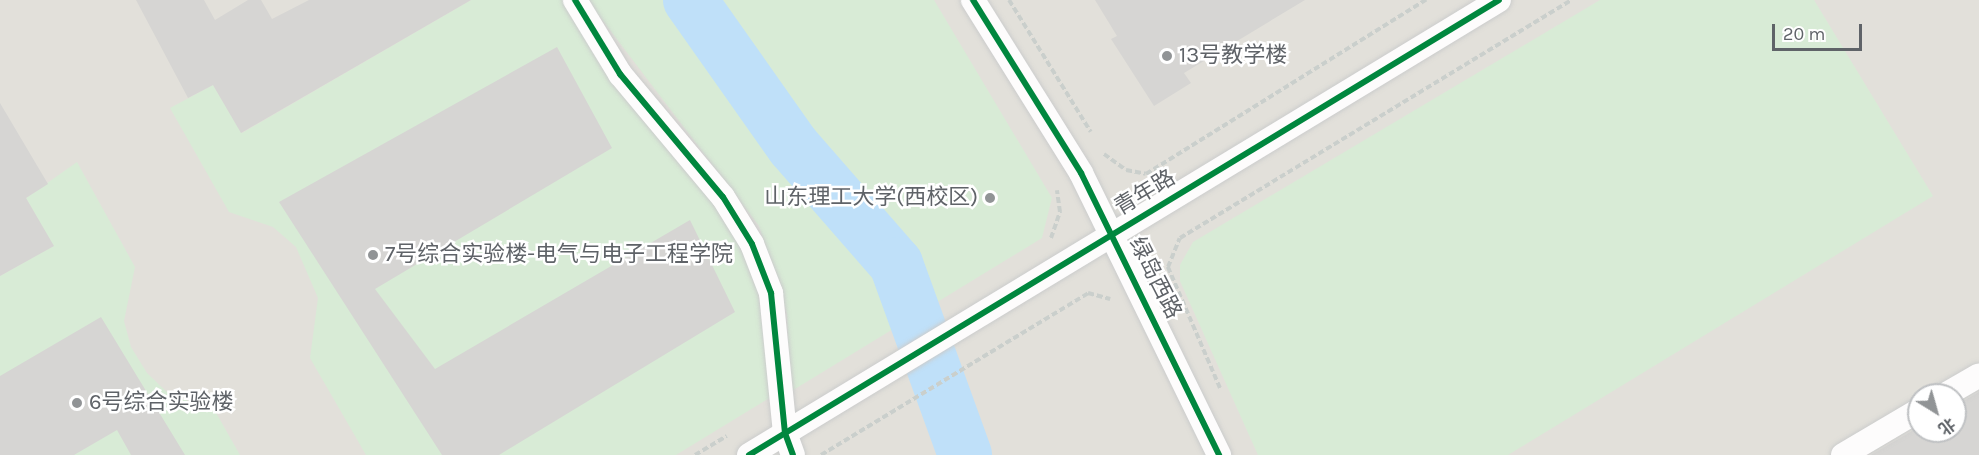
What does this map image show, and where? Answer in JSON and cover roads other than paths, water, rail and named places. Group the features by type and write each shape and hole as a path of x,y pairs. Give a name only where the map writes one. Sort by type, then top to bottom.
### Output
{"street":[{"path":"575,0 620,74 723,197 752,244 771,293 789,444"},
{"name":"绿岛西路","path":"973,0 1112,234 1219,455"},
{"name":"青年路","path":"749,455 789,444 899,364 1499,0"},
{"path":"1965,383 1979,375"},
{"path":"1843,455 1907,417"}],"waterway":[{"path":"690,0 793,146 896,264 965,455"}],"place":[{"name":"13号教学楼","path":"1167,56"},
{"name":"山东理工大学(西校区)","path":"990,198"},
{"name":"7号综合实验楼-电气与电子工程学院","path":"373,255"},
{"name":"6号综合实验楼","path":"77,403"}]}
